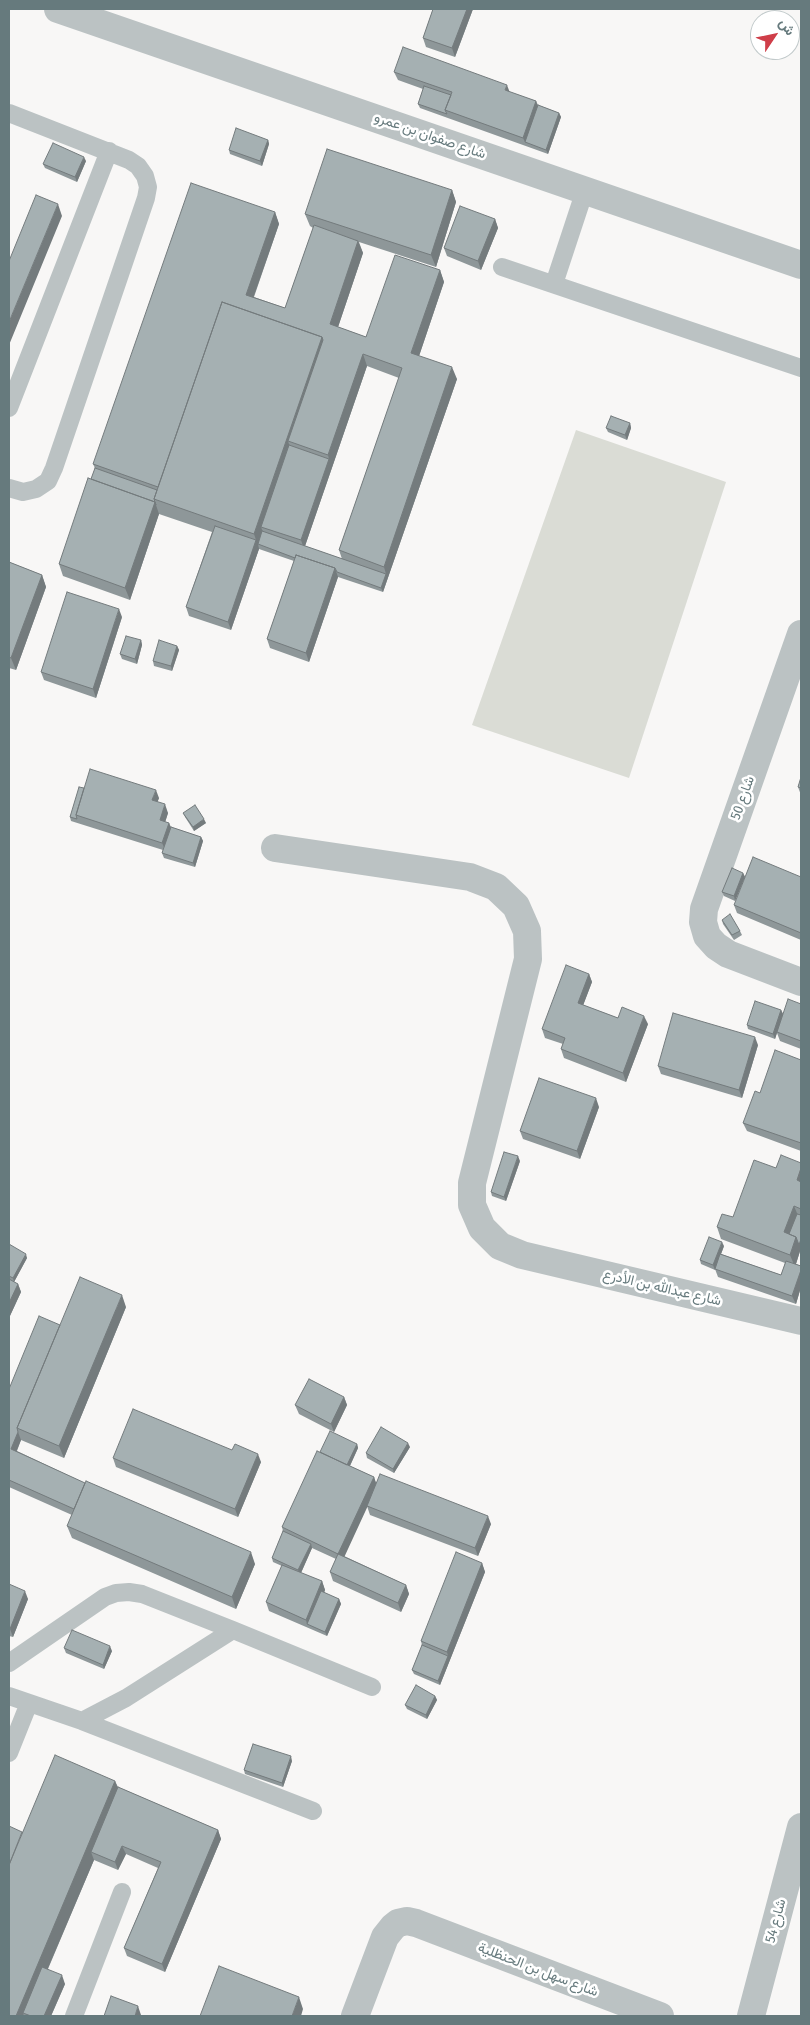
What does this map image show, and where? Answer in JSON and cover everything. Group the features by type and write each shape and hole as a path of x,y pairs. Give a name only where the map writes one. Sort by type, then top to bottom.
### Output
{"street":[{"name":"شارع صفوان بن عمرو","path":"58,9 801,265"},
{"name":"شارع 50","path":"801,634 704,909 703,922 707,936 716,946 728,954 801,982"},
{"name":"شارع عبدالله بن الأدرع","path":"275,848 470,877 496,887 516,906 527,931 528,959 472,1182 472,1205 482,1228 500,1246 522,1255 801,1321"},
{"name":"شارع 54","path":"751,2016 801,1826"},
{"name":"شارع سهل بن الحنظلية","path":"355,2016 388,1932 398,1923 407,1922 416,1923 660,2016"}],"lane":[{"path":"9,112 109,151 138,166 148,187 146,198 48,481 36,489 23,492 9,488"},
{"path":"9,408 109,151"},
{"path":"554,284 585,190"},
{"path":"502,267 801,368"},
{"path":"9,1663 105,1597 116,1593 129,1592 142,1594 372,1687"},
{"path":"82,1721 119,1702 233,1630"},
{"path":"9,1696 82,1721 313,1811"},
{"path":"9,1753 29,1703"},
{"path":"74,2016 122,1892"}],"shaded area":[{"path":"576,430 726,482 629,778 472,725"}],"building":[{"path":"433,9 467,9 452,48 423,38"},
{"path":"403,47 507,85 505,90 536,101 523,138 445,110 452,92 394,72"},
{"path":"424,86 451,95 445,110 447,114 418,104"},
{"path":"538,105 559,113 546,150 525,142"},
{"path":"236,128 268,140 260,161 229,150"},
{"path":"53,143 84,157 75,177 43,164"},
{"path":"327,149 452,190 431,255 305,214"},
{"path":"191,183 275,212 246,295 285,308 314,225 358,241 330,324 366,337 395,255 440,270 411,353 452,367 384,567 339,550 402,368 363,354 328,455 288,441 323,340 322,337 222,302 158,487 93,464"},
{"path":"36,195 58,204 9,322 9,261"},
{"path":"460,206 495,219 478,261 444,248"},
{"path":"222,302 322,337 254,534 154,499"},
{"path":"611,416 630,423 625,435 606,428"},
{"path":"289,445 329,459 301,540 261,527"},
{"path":"95,468 157,490 155,502 91,479"},
{"path":"88,478 155,502 125,588 59,564"},
{"path":"215,526 256,540 228,622 186,607"},
{"path":"262,531 386,574 381,588 337,572 335,568 296,555 295,558 258,544"},
{"path":"296,555 335,568 306,653 267,639"},
{"path":"9,562 42,575 11,658 9,657"},
{"path":"67,592 119,609 93,689 41,672"},
{"path":"126,636 141,640 135,659 120,654"},
{"path":"159,640 177,646 171,666 153,661"},
{"path":"90,769 156,790 152,800 165,804 160,820 169,823 162,843 76,815"},
{"path":"801,777 801,788 798,787"},
{"path":"79,787 84,788 76,815 77,819 70,817"},
{"path":"195,805 204,819 193,827 183,813"},
{"path":"171,827 201,837 193,863 162,853"},
{"path":"753,857 801,877 801,933 734,905"},
{"path":"732,868 743,873 734,896 722,892"},
{"path":"730,914 740,931 732,935 722,920"},
{"path":"566,965 589,974 578,1003 618,1018 622,1007 644,1016 623,1073 561,1049 565,1038 542,1029"},
{"path":"788,999 801,1004 801,1041 777,1032"},
{"path":"755,1001 781,1010 773,1034 747,1025"},
{"path":"673,1013 755,1037 739,1090 658,1066"},
{"path":"775,1050 801,1060 801,1143 743,1123 755,1091 760,1093"},
{"path":"539,1078 596,1098 577,1151 520,1131"},
{"path":"504,1152 518,1156 504,1197 491,1192"},
{"path":"781,1155 801,1163 797,1180 801,1182 801,1209 794,1206 784,1232 796,1237 790,1255 717,1227 722,1214 733,1217 754,1160 776,1168"},
{"path":"797,1214 801,1215 801,1239 799,1245 796,1237 789,1234"},
{"path":"709,1237 722,1242 713,1265 700,1260"},
{"path":"9,1244 26,1254 13,1278 9,1276"},
{"path":"720,1254 781,1275 786,1261 801,1266 792,1296 715,1269"},
{"path":"80,1277 122,1295 59,1446 17,1428"},
{"path":"9,1279 18,1284 9,1303"},
{"path":"39,1316 60,1325 17,1428 18,1432 11,1449 85,1483 74,1509 9,1480 9,1389"},
{"path":"309,1379 344,1397 331,1424 295,1405"},
{"path":"133,1409 232,1450 235,1444 258,1454 235,1509 113,1458"},
{"path":"381,1427 408,1443 393,1469 366,1453"},
{"path":"330,1431 357,1444 347,1465 320,1452"},
{"path":"317,1451 374,1477 338,1554 282,1527"},
{"path":"380,1474 488,1516 475,1548 367,1506"},
{"path":"86,1481 251,1552 232,1597 67,1526"},
{"path":"283,1531 311,1544 298,1570 272,1558"},
{"path":"456,1552 482,1563 447,1652 421,1641"},
{"path":"338,1554 406,1585 398,1603 330,1572"},
{"path":"282,1565 322,1581 306,1620 266,1602"},
{"path":"9,1584 25,1591 10,1629 9,1629"},
{"path":"321,1591 339,1599 325,1632 307,1624"},
{"path":"72,1630 110,1646 103,1665 64,1648"},
{"path":"422,1645 448,1656 438,1681 412,1670"},
{"path":"416,1685 435,1696 426,1715 405,1705"},
{"path":"253,1744 291,1756 282,1783 244,1770"},
{"path":"55,1755 115,1781 16,2016 9,2016 9,1865"},
{"path":"118,1787 218,1830 162,1964 124,1948 161,1862 122,1846 115,1862 91,1852"},
{"path":"9,1826 22,1832 9,1865"},
{"path":"219,1966 299,1997 292,2016 200,2016"},
{"path":"42,1967 62,1975 44,2016 31,2016 23,2013"},
{"path":"111,1996 138,2006 135,2016 104,2016"}]}
